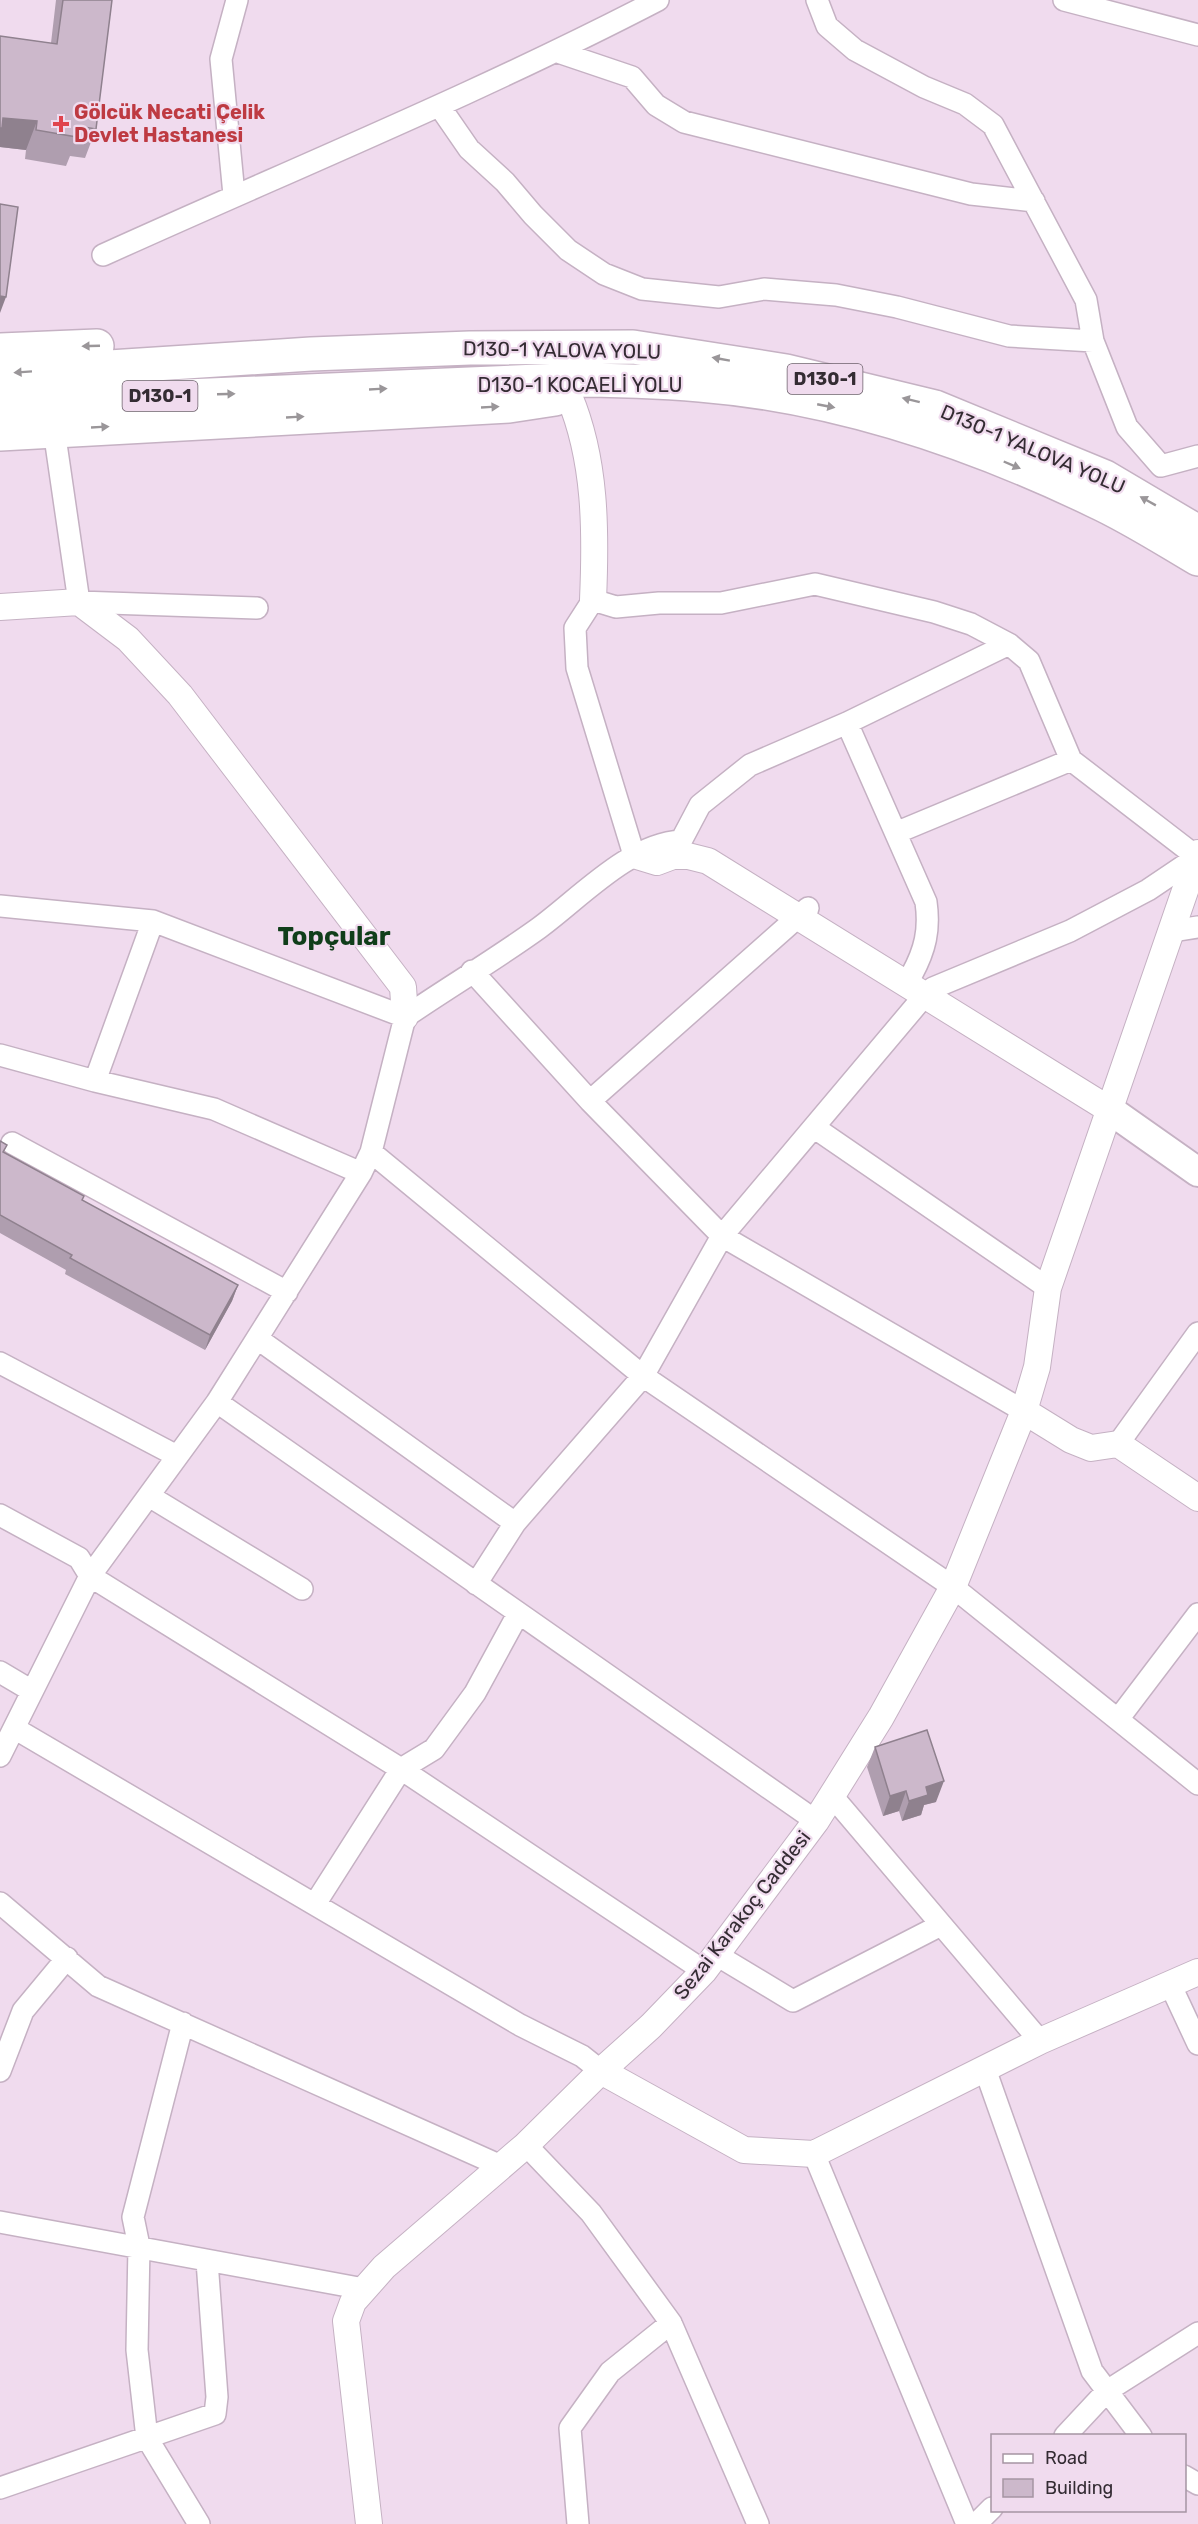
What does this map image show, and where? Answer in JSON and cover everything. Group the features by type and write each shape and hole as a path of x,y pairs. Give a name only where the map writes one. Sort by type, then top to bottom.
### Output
{"highway":[{"path":"0,350 333,338 422,350"},
{"name":"D130-1 YALOVA YOLU","path":"0,374 311,354 422,350 653,349 786,371 935,406 1105,477 1198,532"},
{"name":"D130-1 KOCAELİ YOLU","path":"0,404 563,380 623,380 735,389 850,410 978,450 1096,501 1198,559"},
{"path":"0,434 509,406 569,396 623,380"}],"main road":[{"path":"1111,1105 1198,1156"},
{"path":"1111,1105 1198,1172"}],"street":[{"path":"234,195 221,58 237,0"},
{"path":"103,255 558,52 658,0"},
{"path":"818,0 827,26 855,50 965,104 993,125 1086,300 1093,341 1127,427 1161,466 1198,456"},
{"path":"1064,0 1198,35"},
{"path":"558,52 632,77 656,105 684,122 971,194 1034,201"},
{"path":"440,106 469,149 505,182 533,215 568,250 604,274 642,289 719,297 764,289 836,294 1009,336 1093,341"},
{"path":"569,396 582,428 596,525 593,600 574,628 577,668 634,855"},
{"path":"0,1756 90,1576 217,1402 361,1173 371,1152 405,1017 403,987 180,695 128,639 79,602 54,430"},
{"path":"476,1584 514,1523 643,1376 722,1236 815,1128 923,986 1070,931 1148,890 1197,855 1071,760 1029,661 1009,644 971,624 934,612 815,584 721,603 659,603 616,607 593,600"},
{"path":"0,606 79,602 257,608"},
{"path":"681,841 700,805 750,765 847,723 1009,644"},
{"path":"847,723 898,832 926,902 929,922 924,951 923,986"},
{"path":"898,832 1071,760"},
{"path":"405,1017 538,929 634,855 663,842 681,841 710,848 803,912 1111,1105"},
{"path":"634,855 657,862 673,856 688,856 708,861 803,912"},
{"name":"Sezai Karakoç Caddesi","path":"369,2524 346,2321 353,2302 384,2267 526,2145 601,2071 651,2026 709,1962 833,1797 953,1587 1024,1411 1036,1367 1048,1288 1197,855"},
{"path":"0,906 153,921 405,1017"},
{"path":"590,1101 803,912"},
{"path":"95,1081 153,921"},
{"path":"1172,931 1198,927"},
{"path":"472,971 590,1101 722,1236 1071,1440 1091,1448 1118,1444 1198,1498"},
{"path":"0,1055 95,1081 214,1109 361,1173"},
{"path":"815,1128 1048,1288"},
{"path":"12,1143 287,1292"},
{"path":"371,1152 643,1376 953,1587 1119,1718 1198,1784"},
{"path":"1118,1444 1198,1333"},
{"path":"258,1339 514,1523"},
{"path":"0,1363 177,1456"},
{"path":"217,1402 816,1821"},
{"path":"149,1496 302,1589"},
{"path":"0,1515 79,1558 90,1576 709,1962 793,2001 941,1925"},
{"path":"315,1904 401,1769 434,1749 475,1693 518,1614"},
{"path":"1119,1718 1198,1614"},
{"path":"0,1672 32,1691"},
{"path":"14,1728 520,2025 582,2056 601,2071 744,2150 814,2154 1040,2041 1198,1972"},
{"path":"833,1797 1040,2041"},
{"path":"0,1903 98,1986 501,2166"},
{"path":"0,2071 23,2011 67,1958"},
{"path":"1170,1984 1198,2044"},
{"path":"183,2023 133,2217 139,2246 137,2350 147,2438 199,2524"},
{"path":"985,2069 1092,2371 1139,2434"},
{"path":"526,2145 591,2212 671,2323 758,2524"},
{"path":"814,2154 967,2524"},
{"path":"0,2222 364,2289"},
{"path":"0,2488 214,2414 217,2397 207,2261"},
{"path":"578,2524 570,2428 610,2372 671,2323"},
{"path":"1067,2434 1107,2391 1198,2333"},
{"path":"976,2524 991,2510"}],"building":[{"name":"Gölcük Necati Çelik Devlet Hastanesi","path":"63,0 112,0 96,129 78,126 77,137 36,130 37,121 3,118 2,128 0,128 0,36 57,44"},
{"path":"0,204 18,207 6,297 0,296"},
{"path":"0,1141 7,1145 3,1152 84,1196 82,1200 238,1285 210,1335 70,1258 72,1255 0,1215"},
{"path":"927,1730 944,1781 926,1787 928,1795 909,1801 906,1791 890,1796 875,1747"}],"place":[{"name":"Gölcük Necati Çelik Devlet Hastanesi","path":"61,124"}],"district":[{"name":"Topçular","path":"334,936"}]}
